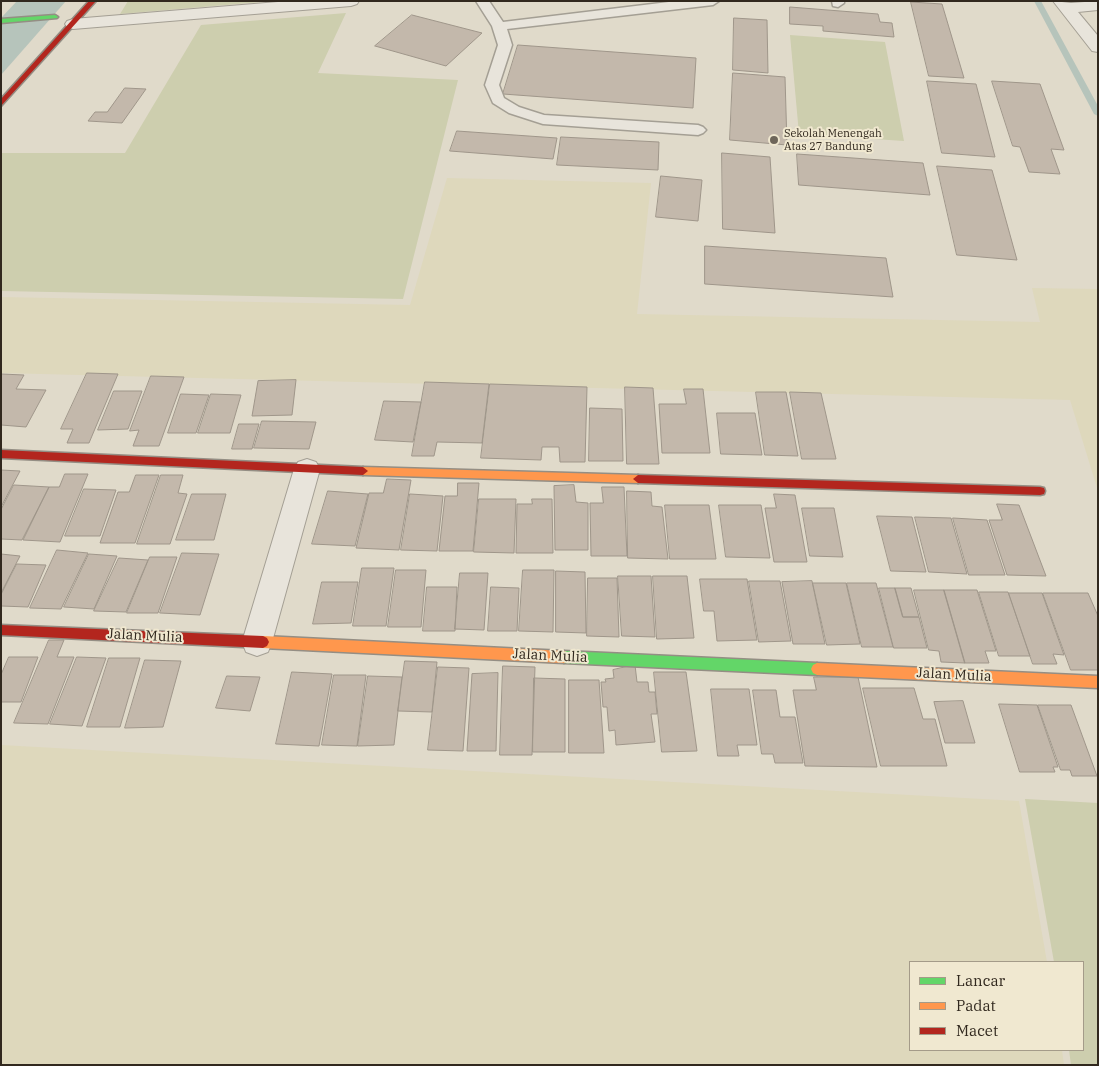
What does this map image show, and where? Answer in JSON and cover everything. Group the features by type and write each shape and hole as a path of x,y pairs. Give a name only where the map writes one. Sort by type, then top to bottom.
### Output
{"street":[{"path":"1,104 93,1"},
{"path":"73,24 351,1"},
{"path":"1063,4 1098,5"},
{"path":"1063,4 1098,47"},
{"path":"1,21 55,17"},
{"path":"1,454 307,469 1040,491"},
{"path":"257,642 307,469"},
{"name":"Jalan Mulia","path":"1,630 1098,682"}],"lane":[{"path":"499,26 713,1"},
{"path":"483,4 499,26 505,45 492,85 498,100 514,110 543,119 698,130"}],"shaded area":[{"path":"17,1 66,1 1,75 1,18"},
{"path":"447,178 651,183 637,314 1040,322 1032,288 1098,289 1098,491 1070,400 1,373 1,297 410,305"},
{"path":"1,745 1019,801 1047,961 909,961 909,1051 1062,1051 1064,1065 1,1065"}],"green space":[{"path":"128,1 273,1 120,14"},
{"path":"346,13 318,73 458,80 403,299 1,291 1,153 125,153 201,25"},
{"path":"790,35 885,42 904,141 799,134"},
{"path":"1025,799 1098,803 1098,1065 1071,1065 1069,1051 1084,1051 1084,961 1054,961"}],"building":[{"path":"911,2 942,4 964,78 929,76"},
{"path":"790,7 878,14 880,22 892,23 894,37 823,31 823,26 790,24"},
{"path":"412,15 482,33 446,66 375,46"},
{"path":"734,18 767,20 768,73 733,70"},
{"path":"518,45 696,58 693,108 503,94"},
{"path":"733,73 785,77 787,145 730,140"},
{"path":"927,81 976,84 995,157 942,153"},
{"path":"992,81 1040,84 1064,150 1051,149 1060,174 1029,172 1020,147 1013,146"},
{"path":"125,88 146,89 122,123 88,121 95,112 107,112"},
{"path":"457,131 557,138 553,159 450,151"},
{"path":"561,137 659,142 658,170 557,165"},
{"path":"722,153 770,157 775,233 723,229"},
{"path":"797,154 923,163 930,195 799,185"},
{"path":"937,166 992,170 1017,260 957,255"},
{"path":"661,176 702,180 698,221 656,217"},
{"path":"705,246 886,258 893,297 705,284"},
{"path":"87,373 118,374 89,443 67,443 73,429 61,429"},
{"path":"1,374 24,375 16,389 46,390 26,427 1,425"},
{"path":"151,376 184,377 159,446 133,446 139,430 130,431"},
{"path":"296,380 292,415 252,416 258,381"},
{"path":"425,382 489,384 482,443 437,442 434,456 412,456"},
{"path":"490,384 587,387 585,462 560,462 559,447 542,447 541,460 481,458"},
{"path":"625,387 653,388 659,464 627,464"},
{"path":"684,389 703,389 710,453 662,453 659,404 686,404"},
{"path":"114,391 142,391 128,429 98,430"},
{"path":"756,392 786,392 798,456 765,455"},
{"path":"790,392 821,393 836,459 802,459"},
{"path":"181,394 209,395 196,433 168,433"},
{"path":"211,394 241,395 230,433 198,433"},
{"path":"384,401 421,402 413,442 375,440"},
{"path":"590,408 622,409 623,461 589,461"},
{"path":"717,413 755,413 762,455 721,454"},
{"path":"262,421 316,422 309,449 254,448"},
{"path":"239,424 259,424 252,449 232,449"},
{"path":"1,470 20,471 1,507"},
{"path":"65,474 88,474 60,542 23,540 49,487 59,487"},
{"path":"136,475 159,475 135,543 100,543 118,492 129,492"},
{"path":"161,475 183,475 178,493 187,494 170,544 137,544"},
{"path":"387,479 411,480 399,550 356,548 369,493 383,493"},
{"path":"458,483 479,483 473,551 439,551 445,496 457,496"},
{"path":"14,485 49,487 22,540 1,539 1,510"},
{"path":"574,485 576,502 588,503 588,550 555,550 554,486"},
{"path":"602,487 624,487 627,556 591,556 590,503 603,503"},
{"path":"84,489 116,490 100,536 65,536"},
{"path":"328,491 368,494 355,546 312,544"},
{"path":"627,491 651,492 652,506 662,507 668,559 628,558"},
{"path":"192,494 226,494 214,540 176,540"},
{"path":"410,494 443,496 437,551 401,550"},
{"path":"774,494 795,495 807,562 774,562 765,508 776,508"},
{"path":"479,499 516,499 514,553 474,552"},
{"path":"532,499 552,499 553,553 516,553 517,504 532,504"},
{"path":"997,504 1019,505 1046,576 1007,575 989,520 1002,520"},
{"path":"665,505 709,505 716,559 670,559"},
{"path":"719,505 761,505 770,558 726,557"},
{"path":"802,508 834,508 843,557 810,556"},
{"path":"877,516 912,517 926,572 891,571"},
{"path":"915,517 951,518 967,574 929,572"},
{"path":"953,518 987,520 1005,575 969,575"},
{"path":"57,550 88,553 61,609 30,608"},
{"path":"182,553 219,554 200,615 160,613"},
{"path":"1,554 20,556 1,593"},
{"path":"89,554 117,556 94,609 64,607"},
{"path":"150,557 177,557 158,613 127,613"},
{"path":"119,558 148,560 126,612 94,611"},
{"path":"17,564 46,565 28,607 1,606 1,595"},
{"path":"362,568 394,568 386,626 353,626"},
{"path":"396,570 426,570 421,627 388,627"},
{"path":"523,570 554,570 553,632 519,631"},
{"path":"556,571 585,572 586,633 556,632"},
{"path":"460,573 488,573 484,630 455,629"},
{"path":"618,576 651,576 655,637 622,636"},
{"path":"653,576 687,576 694,638 657,639"},
{"path":"588,578 617,578 619,637 587,636"},
{"path":"700,579 747,579 757,640 717,641 714,611 704,611"},
{"path":"749,581 780,581 791,641 759,642"},
{"path":"812,581 825,644 793,644 782,582"},
{"path":"322,582 358,582 351,623 313,624"},
{"path":"813,583 846,583 860,644 827,645"},
{"path":"847,583 876,583 893,647 862,647"},
{"path":"427,587 457,587 455,631 423,631"},
{"path":"491,587 519,588 517,631 488,631"},
{"path":"879,588 895,588 903,617 919,617 927,648 894,648"},
{"path":"895,588 911,588 919,617 903,617"},
{"path":"914,590 944,590 965,663 941,662 939,651 929,650"},
{"path":"944,590 977,590 996,651 985,651 989,663 965,663"},
{"path":"979,592 1008,592 1030,656 999,656"},
{"path":"1009,593 1042,593 1064,655 1053,654 1057,664 1033,664"},
{"path":"1043,593 1088,593 1098,616 1098,670 1071,670"},
{"path":"49,640 64,640 57,657 74,657 48,724 14,723"},
{"path":"9,657 38,657 21,702 1,702 1,675"},
{"path":"77,657 106,658 82,726 50,724"},
{"path":"109,658 140,658 120,727 87,727"},
{"path":"145,660 181,661 163,727 125,728"},
{"path":"405,661 437,662 432,712 398,711"},
{"path":"635,665 637,682 648,682 649,692 655,692 657,714 651,714 655,742 616,745 615,730 609,731 607,707 603,707 601,682 606,682 605,679 614,678 613,670"},
{"path":"503,666 535,667 532,755 500,755"},
{"path":"438,667 469,668 463,751 428,750"},
{"path":"292,672 332,674 319,746 276,744"},
{"path":"654,672 686,672 697,751 662,752"},
{"path":"498,673 496,751 467,751 472,674"},
{"path":"334,675 366,675 357,746 322,745"},
{"path":"227,676 260,677 250,711 216,708"},
{"path":"368,676 402,677 394,745 358,746"},
{"path":"814,677 858,677 877,767 805,766 793,690 816,690"},
{"path":"534,678 565,679 565,752 533,752"},
{"path":"569,680 599,680 604,753 569,753"},
{"path":"863,688 914,688 923,719 935,719 947,766 881,766"},
{"path":"711,689 749,689 757,745 737,745 739,756 718,756"},
{"path":"753,690 776,690 780,717 795,717 803,763 775,763 773,754 762,754"},
{"path":"963,701 975,743 945,743 934,702"},
{"path":"999,704 1037,705 1058,767 1053,767 1055,772 1020,772"},
{"path":"1038,705 1071,705 1097,776 1072,776 1070,770 1061,770"}],"waterway":[{"path":"1037,1 1098,114"}],"traffic: fast":[{"path":"1,21 55,17"},
{"path":"564,657 817,669"}],"traffic: slow":[{"path":"363,471 638,479"},
{"path":"263,642 564,657"},
{"path":"817,669 1098,682"}],"traffic: jam":[{"path":"1,104 93,1"},
{"path":"1,454 363,471"},
{"path":"638,479 1040,491"},
{"path":"1,630 263,642"}],"place":[{"name":"Sekolah Menengah Atas 27 Bandung","path":"774,140"}]}
